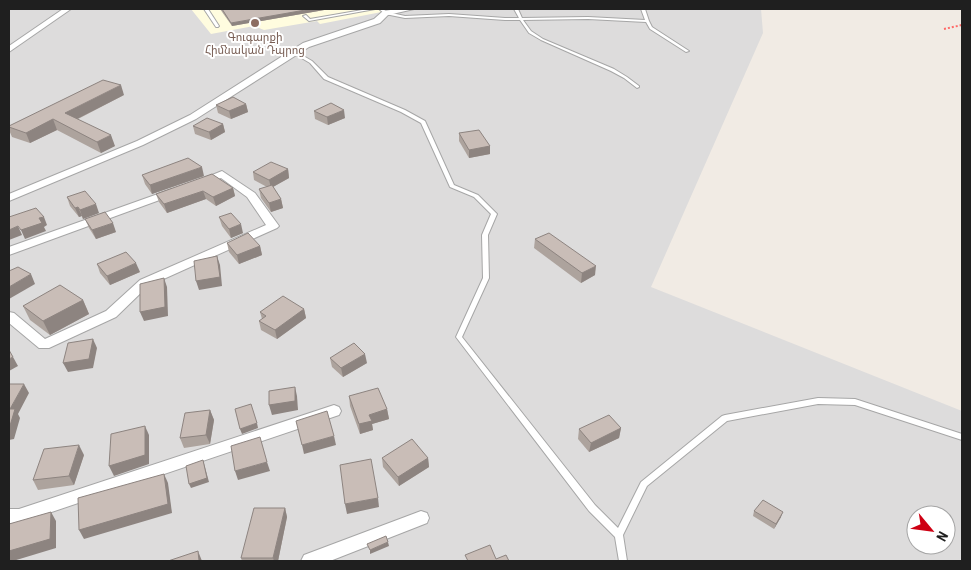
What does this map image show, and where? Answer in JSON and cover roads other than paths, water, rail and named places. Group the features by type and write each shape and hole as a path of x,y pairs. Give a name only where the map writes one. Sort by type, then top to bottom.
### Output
{"street":[{"path":"9,50 67,9"},
{"path":"9,198 140,143 193,117 306,44 377,21 384,11 410,9"},
{"path":"9,251 222,174 251,195 272,226 144,283 111,314 44,346 9,316"},
{"path":"9,516 19,516 334,411"},
{"path":"310,561 422,518"}],"lane":[{"path":"206,9 217,26"},
{"path":"305,16 309,20 373,9"},
{"path":"516,9 529,31 630,80 637,87"},
{"path":"643,9 646,21 651,28 664,38 687,50"},
{"path":"384,11 405,17 449,15 521,19 588,18 646,21"},
{"path":"294,52 311,62 326,78 403,111 423,122 452,186 476,196 494,214 485,235 486,278 459,337 592,508 619,535"},
{"path":"623,561 619,535 644,484 725,418 818,401 855,402 962,437"}],"place":[{"name":"Գուգարքի Հիմնական Դպրոց","path":"255,23"}]}
